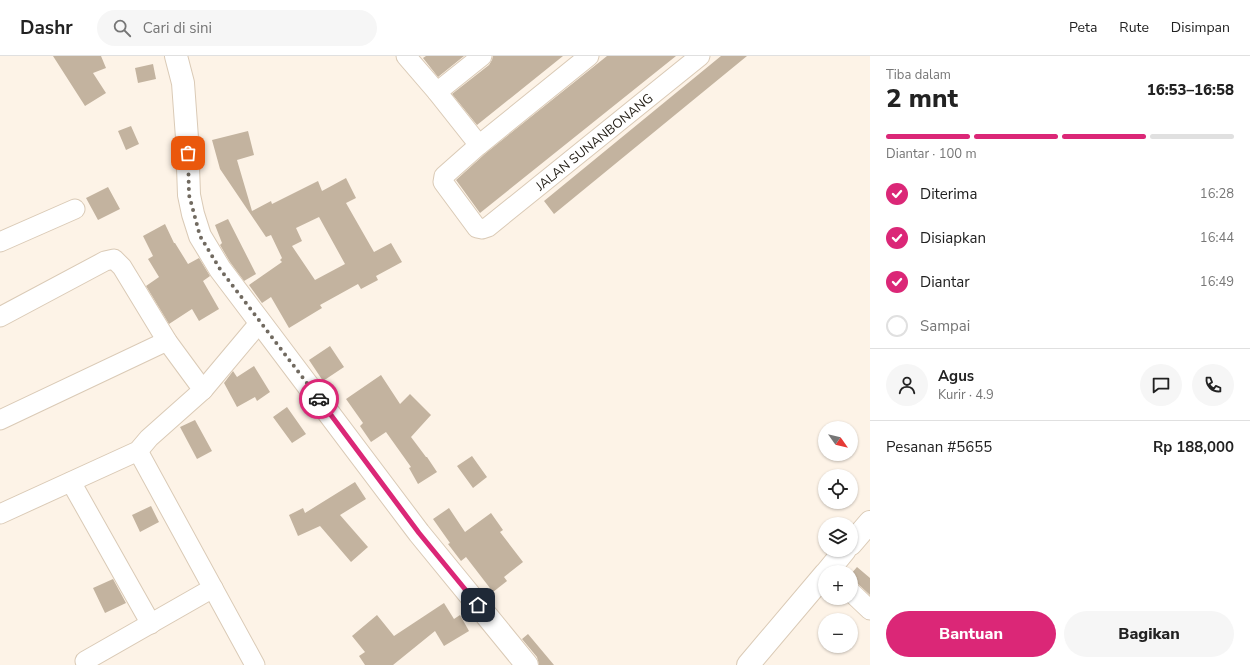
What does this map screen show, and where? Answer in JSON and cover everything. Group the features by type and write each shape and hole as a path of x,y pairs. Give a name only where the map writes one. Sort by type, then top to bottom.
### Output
{"street":[{"path":"176,56 183,83 189,195 200,236 220,269 419,533 527,665"},
{"path":"406,56 479,144 589,56"},
{"path":"437,92 482,56"},
{"name":"JALAN SUNANBONANG","path":"479,144 445,174 443,180 476,227 482,229 488,227 700,56"},
{"path":"0,242 74,209"},
{"path":"0,318 105,261 112,259 115,260 122,267 167,341 202,390"},
{"path":"0,514 138,451 149,438 202,390 260,322"},
{"path":"0,420 167,341"},
{"path":"138,451 253,664"},
{"path":"71,482 151,624"},
{"path":"858,536 870,522"},
{"path":"834,565 840,557"},
{"path":"748,665 818,584"},
{"path":"85,661 213,588"},
{"path":"858,599 870,610"}],"building":[{"path":"53,56 101,56 106,68 93,73 106,93 85,106"},
{"path":"426,56 464,56 438,77 423,58"},
{"path":"493,56 563,56 477,125 452,94 489,65"},
{"path":"607,56 676,56 480,213 456,180 486,153"},
{"path":"721,56 747,56 554,214 544,201"},
{"path":"153,64 156,79 138,83 135,68"},
{"path":"131,126 139,144 126,150 118,131"},
{"path":"248,131 254,155 237,160 252,211 271,201 272,204 318,181 322,191 346,178 356,198 346,203 374,252 391,243 402,262 376,276 378,280 361,289 358,284 320,305 322,308 289,328 271,297 262,303 249,285 282,262 280,260 282,258 271,235 266,237 220,169 212,140","holes":["319,217 345,264 315,280 292,246 302,241 296,228"]},
{"path":"108,187 120,209 98,220 86,198"},
{"path":"228,219 256,274 244,281 220,245 222,243 215,225"},
{"path":"165,224 174,243 188,264 199,258 210,276 203,281 219,309 199,321 192,309 169,324 146,286 159,277 148,259 153,256 143,236"},
{"path":"330,346 344,367 323,381 309,360"},
{"path":"254,366 270,392 257,401 255,397 237,407 224,383 233,371 237,377"},
{"path":"381,375 400,404 410,394 431,415 411,437 437,472 418,484 409,468 411,467 386,432 371,442 360,426 363,423 346,399"},
{"path":"287,407 306,434 292,443 273,417"},
{"path":"195,420 212,451 197,459 180,427"},
{"path":"472,456 487,477 473,488 457,466"},
{"path":"355,482 366,499 340,515 368,547 351,562 320,526 298,536 289,515 303,508 305,513"},
{"path":"151,506 159,522 140,532 132,515"},
{"path":"449,508 465,532 491,513 503,530 500,532 523,562 504,577 507,581 493,592 466,557 461,561 448,544 450,543 433,519"},
{"path":"858,568 870,578 870,595 858,584"},
{"path":"113,579 126,603 105,613 93,588"},
{"path":"444,603 454,619 460,615 469,631 444,646 435,631 393,665 365,665 359,656 365,652 352,636 377,615 394,636"},
{"path":"528,634 554,665 539,665 537,657 522,639"}],"way so far":[{"path":"188,153 189,195 200,236 220,269 241,298 319,399"}],"route":[{"path":"319,399 419,533 478,605"}]}
